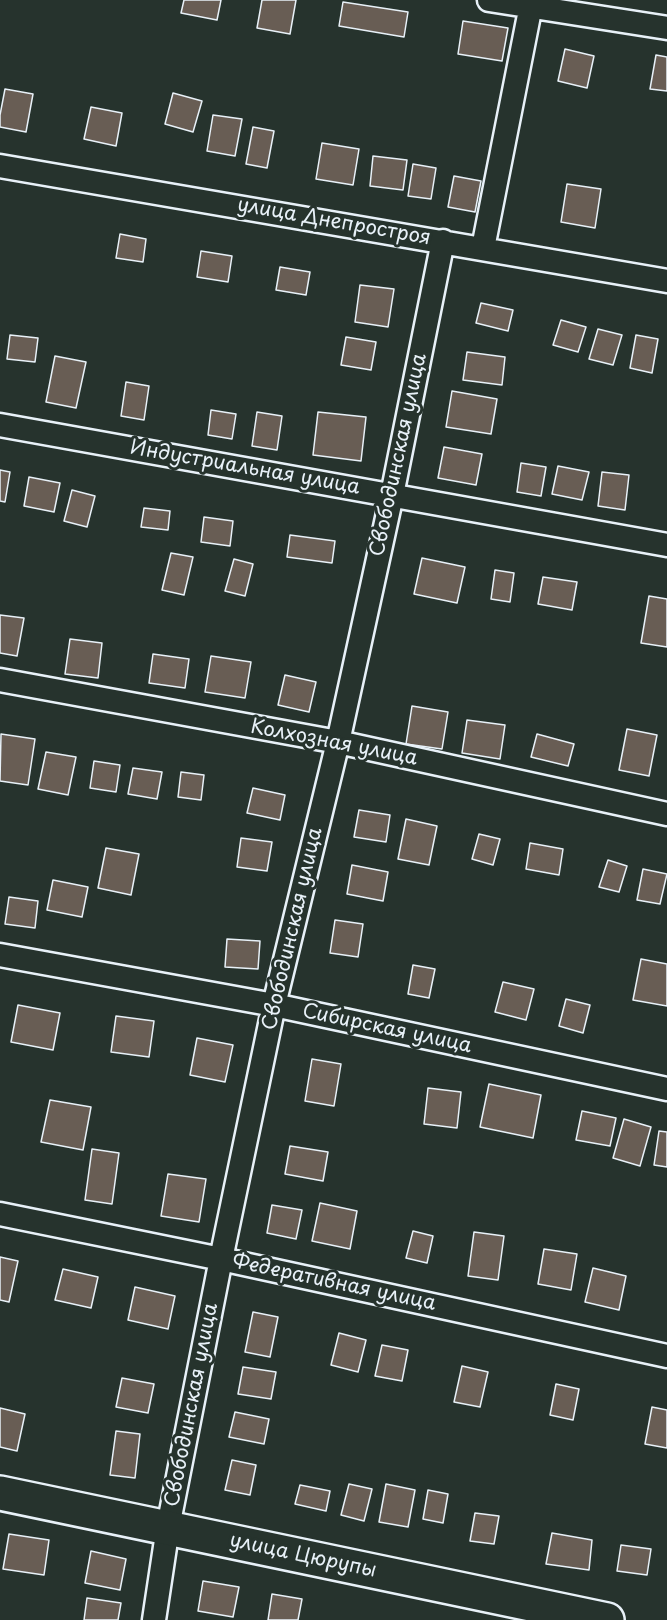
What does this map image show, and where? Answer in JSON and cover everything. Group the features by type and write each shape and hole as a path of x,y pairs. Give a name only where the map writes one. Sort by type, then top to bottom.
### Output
{"street":[{"path":"489,0 532,4 667,28"},
{"path":"483,248 532,4"},
{"name":"улица Днепростроя","path":"0,166 667,281"},
{"name":"Свободинская улица","path":"154,1620 168,1527 274,1005 338,742 392,495 443,241"},
{"name":"Индустриальная улица","path":"0,425 667,545"},
{"name":"Колхозная улица","path":"0,680 338,742 667,814"},
{"name":"Сибирская улица","path":"0,955 274,1005 667,1089"},
{"name":"Федеративная улица","path":"0,1214 221,1259 667,1356"},
{"name":"улица Цюрупы","path":"0,1493 607,1620"}],"building":[{"path":"184,0 221,0 217,20 181,13"},
{"path":"262,0 296,0 290,34 257,28"},
{"path":"343,2 408,12 404,37 339,26"},
{"path":"463,21 508,28 502,61 458,54"},
{"path":"565,49 594,56 587,88 558,81"},
{"path":"656,55 667,57 667,91 650,89"},
{"path":"5,89 33,94 26,132 0,127"},
{"path":"173,93 202,101 193,132 165,124"},
{"path":"91,107 122,113 116,146 84,139"},
{"path":"213,115 242,119 235,156 207,151"},
{"path":"253,127 274,131 267,168 246,164"},
{"path":"322,143 359,149 353,185 316,179"},
{"path":"373,156 407,160 403,190 370,186"},
{"path":"413,164 436,168 431,199 408,196"},
{"path":"454,176 481,181 475,212 448,207"},
{"path":"567,184 601,189 595,228 561,222"},
{"path":"120,234 146,239 143,262 116,258"},
{"path":"201,251 232,256 228,282 197,277"},
{"path":"280,267 310,272 306,295 276,290"},
{"path":"360,285 394,289 388,327 355,322"},
{"path":"481,303 513,310 508,331 476,323"},
{"path":"561,320 586,327 578,352 553,345"},
{"path":"598,329 622,335 613,365 589,359"},
{"path":"10,335 38,338 35,362 7,359"},
{"path":"636,335 658,339 652,373 630,368"},
{"path":"346,337 376,342 371,370 341,365"},
{"path":"467,352 505,357 502,385 463,380"},
{"path":"55,356 86,362 76,408 46,402"},
{"path":"126,382 149,386 144,420 121,416"},
{"path":"452,391 497,399 491,434 446,427"},
{"path":"211,410 236,414 232,439 208,435"},
{"path":"257,412 282,416 277,450 252,446"},
{"path":"318,412 366,417 361,461 313,455"},
{"path":"444,447 482,454 476,485 438,478"},
{"path":"521,463 546,467 541,496 517,492"},
{"path":"558,466 589,472 582,500 552,494"},
{"path":"0,470 10,472 5,502 0,501"},
{"path":"602,472 629,475 625,510 598,506"},
{"path":"29,477 60,483 54,512 24,506"},
{"path":"72,490 95,496 87,527 64,521"},
{"path":"144,508 170,511 168,530 141,527"},
{"path":"204,517 233,521 230,546 201,542"},
{"path":"290,535 335,541 332,563 287,557"},
{"path":"171,553 193,557 184,595 162,590"},
{"path":"422,558 465,567 457,603 414,594"},
{"path":"234,559 253,564 245,596 225,591"},
{"path":"495,570 514,573 510,602 491,599"},
{"path":"543,577 577,582 572,610 538,604"},
{"path":"649,596 667,599 667,647 641,643"},
{"path":"0,615 24,618 17,656 0,653"},
{"path":"70,639 102,643 98,678 65,674"},
{"path":"153,654 189,659 185,688 149,683"},
{"path":"211,656 251,662 245,698 205,692"},
{"path":"285,675 316,682 309,712 278,705"},
{"path":"412,706 448,712 442,749 406,744"},
{"path":"467,720 505,725 500,759 462,753"},
{"path":"627,729 657,735 649,776 619,770"},
{"path":"1,734 35,739 28,785 0,781"},
{"path":"537,734 574,744 568,766 531,757"},
{"path":"46,752 76,757 68,795 38,789"},
{"path":"94,761 120,765 116,792 90,788"},
{"path":"133,768 162,772 157,799 128,794"},
{"path":"181,772 204,775 201,800 178,797"},
{"path":"253,788 285,795 280,820 247,813"},
{"path":"359,810 390,815 386,842 354,837"},
{"path":"406,819 437,826 429,865 398,859"},
{"path":"479,834 500,839 493,865 472,859"},
{"path":"241,838 272,842 267,871 237,867"},
{"path":"530,843 563,849 559,875 526,869"},
{"path":"106,848 139,854 131,895 98,888"},
{"path":"608,860 627,866 619,892 599,887"},
{"path":"352,865 388,872 383,901 347,894"},
{"path":"643,869 667,874 660,904 637,900"},
{"path":"53,880 88,887 82,917 47,910"},
{"path":"9,897 38,901 35,928 5,924"},
{"path":"335,920 363,924 358,957 330,953"},
{"path":"227,939 260,941 258,969 225,967"},
{"path":"641,959 667,964 667,1006 633,1000"},
{"path":"413,965 435,969 429,998 408,994"},
{"path":"503,982 534,989 526,1020 495,1012"},
{"path":"566,999 590,1005 583,1033 559,1026"},
{"path":"18,1005 60,1013 53,1050 11,1042"},
{"path":"116,1016 154,1021 149,1057 111,1052"},
{"path":"197,1038 233,1045 225,1082 190,1075"},
{"path":"312,1059 341,1064 334,1106 305,1101"},
{"path":"489,1084 541,1095 533,1138 480,1127"},
{"path":"428,1088 461,1092 457,1128 424,1124"},
{"path":"50,1100 91,1107 83,1150 41,1142"},
{"path":"582,1111 616,1118 610,1146 576,1140"},
{"path":"624,1119 651,1127 640,1166 613,1158"},
{"path":"659,1131 667,1132 667,1167 654,1165"},
{"path":"290,1146 328,1152 323,1181 285,1174"},
{"path":"92,1149 119,1153 112,1204 85,1200"},
{"path":"168,1174 206,1179 199,1222 161,1216"},
{"path":"320,1203 357,1211 350,1249 312,1241"},
{"path":"272,1205 302,1210 296,1239 267,1233"},
{"path":"413,1231 433,1236 427,1263 406,1258"},
{"path":"474,1232 504,1236 498,1280 468,1276"},
{"path":"544,1249 577,1254 571,1290 538,1284"},
{"path":"0,1257 18,1261 9,1302 0,1300"},
{"path":"593,1268 626,1276 619,1310 585,1302"},
{"path":"63,1269 98,1277 91,1308 55,1300"},
{"path":"135,1287 175,1296 168,1329 128,1320"},
{"path":"253,1312 278,1317 270,1357 245,1352"},
{"path":"339,1333 366,1340 358,1372 331,1365"},
{"path":"382,1345 408,1350 402,1381 375,1376"},
{"path":"462,1366 488,1372 480,1407 454,1402"},
{"path":"243,1367 276,1372 271,1399 238,1394"},
{"path":"122,1378 154,1384 148,1413 116,1407"},
{"path":"556,1384 579,1389 573,1420 550,1415"},
{"path":"652,1407 667,1410 667,1448 645,1444"},
{"path":"0,1408 25,1414 17,1451 0,1447"},
{"path":"235,1412 269,1419 264,1444 229,1437"},
{"path":"116,1431 140,1434 135,1478 110,1475"},
{"path":"232,1460 256,1465 250,1495 225,1490"},
{"path":"349,1484 372,1489 364,1521 341,1515"},
{"path":"386,1484 415,1490 408,1527 379,1522"},
{"path":"300,1485 330,1491 326,1511 295,1504"},
{"path":"428,1490 448,1494 443,1523 423,1519"},
{"path":"475,1513 499,1516 494,1544 470,1541"},
{"path":"552,1533 592,1540 589,1570 546,1564"},
{"path":"9,1534 49,1540 44,1575 3,1569"},
{"path":"621,1545 651,1549 647,1575 617,1571"},
{"path":"91,1551 126,1559 120,1590 85,1583"},
{"path":"203,1581 239,1587 233,1617 198,1611"},
{"path":"272,1594 302,1599 298,1620 268,1620"},
{"path":"87,1598 121,1603 118,1620 84,1620"}]}
